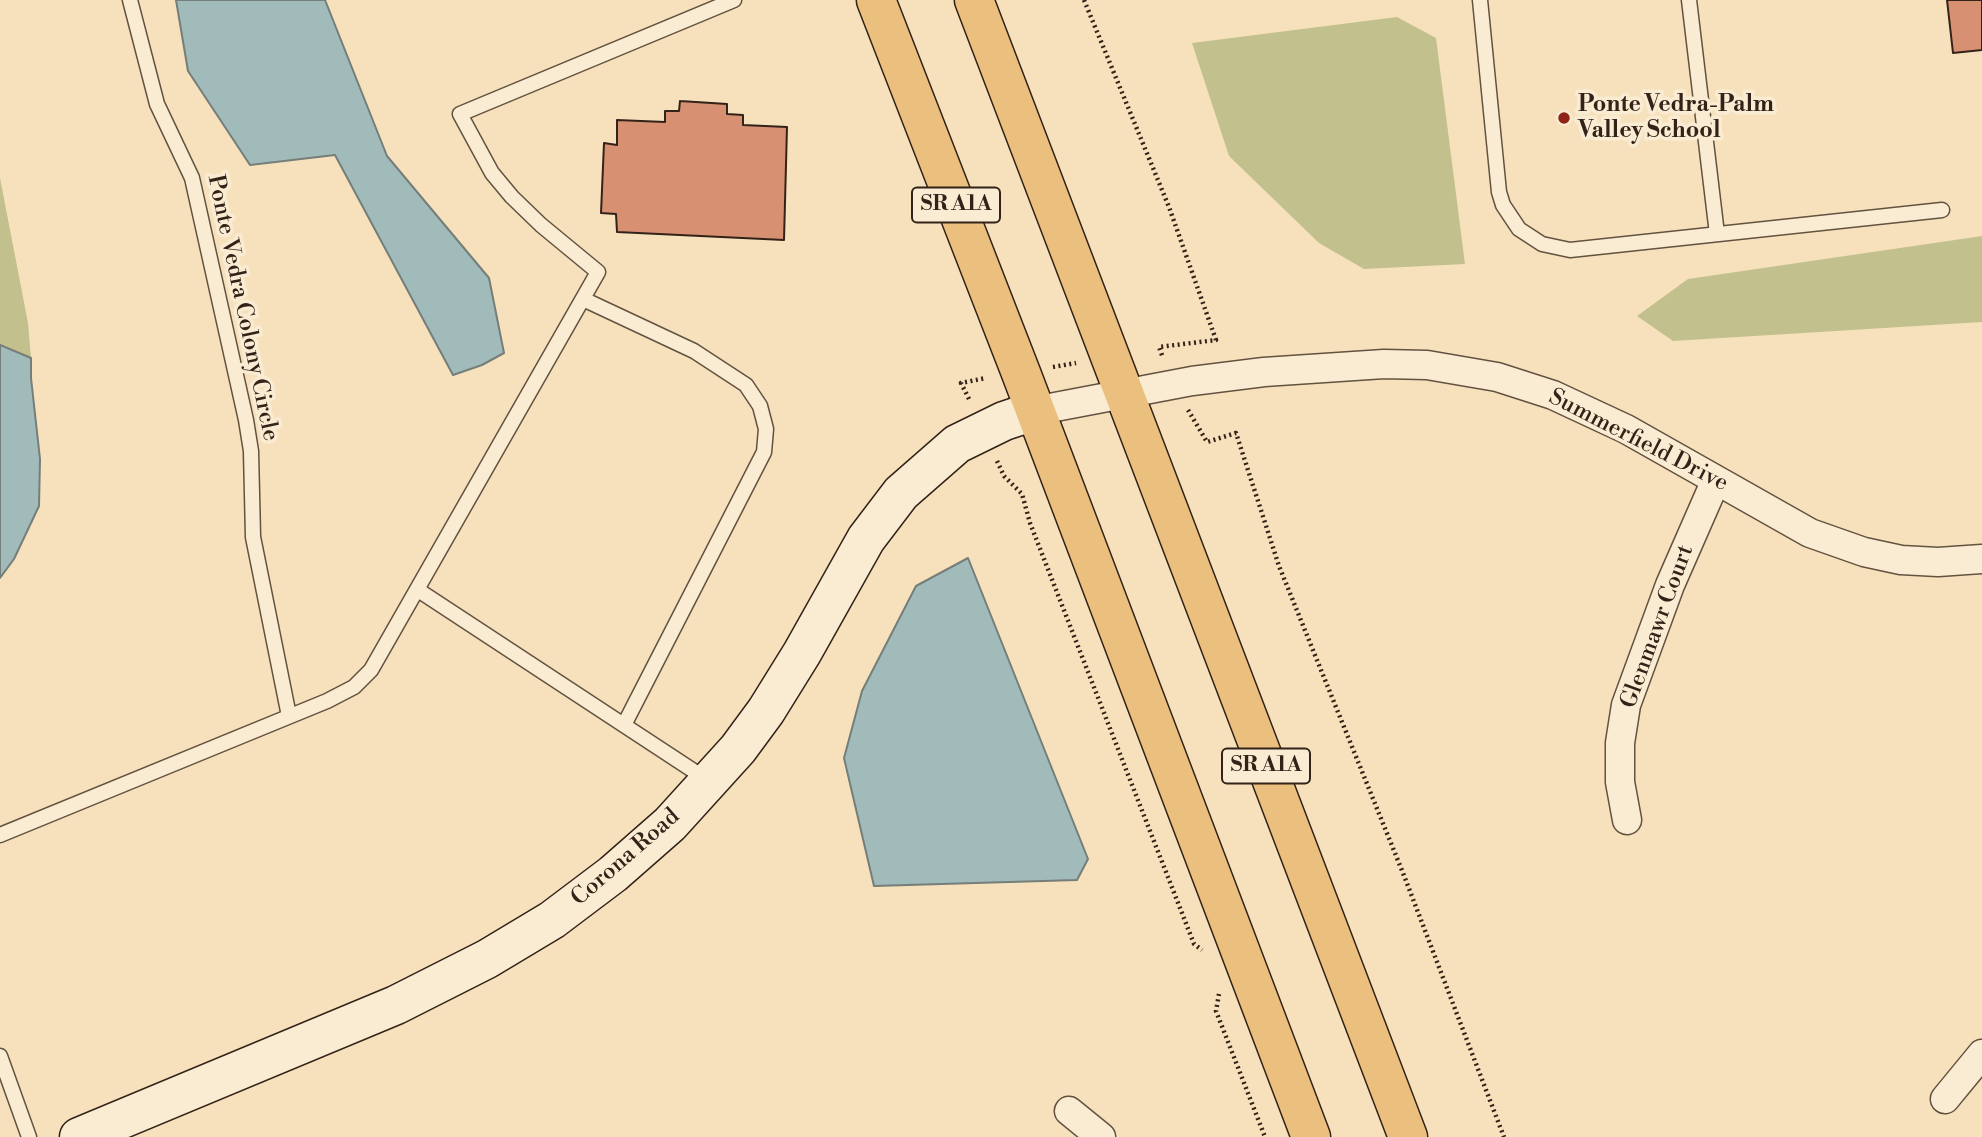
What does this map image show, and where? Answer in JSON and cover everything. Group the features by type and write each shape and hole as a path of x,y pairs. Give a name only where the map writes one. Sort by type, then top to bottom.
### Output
{"main road":[{"name":"SR A1A","path":"876,0 1311,1137"},
{"name":"SR A1A","path":"974,0 1408,1137"}],"street":[{"name":"Summerfield Drive","path":"1034,411 1173,385 1264,372 1384,363 1427,365 1497,377 1553,395 1626,429 1810,533 1864,552 1901,560 1938,562 1982,559"},
{"name":"Corona Road","path":"79,1137 396,1006 487,959 552,920 613,874 670,824 710,781 766,711 866,539 901,494 957,444 1004,421 1034,411"},
{"name":"Glenmawr Court","path":"1627,820 1620,782 1620,743 1626,705 1670,585 1716,480"},
{"path":"1945,1099 1982,1054"},
{"path":"1069,1111 1101,1137"}],"lane":[{"name":"Ponte Vedra Colony Circle","path":"130,0 157,104 192,177 246,419 251,451 253,537 289,716"},
{"path":"0,835 327,701 354,687 371,670 598,272 512,197 492,173 460,114 734,0"},
{"path":"1480,0 1499,192 1503,205 1519,229 1542,244 1570,250 1942,210"},
{"path":"1689,0 1717,234"},
{"path":"583,299 694,351 746,385 760,405 766,429 764,452 624,725"},
{"path":"418,590 710,781"},
{"path":"0,1056 29,1137"}],"path":[{"path":"1084,0 1169,206 1216,340 1159,347 1173,385 1207,442 1236,433 1279,566 1404,873 1504,1137"}],"shaded area":[{"path":"1397,17 1436,38 1465,264 1364,269 1319,243 1229,156 1192,43"},
{"path":"0,178 28,323 31,358 0,345"},
{"path":"1982,236 1982,322 1673,341 1637,316 1688,279"}],"water":[{"path":"176,0 325,0 387,156 489,278 504,353 482,365 453,375 335,155 250,165 188,71"},
{"path":"0,345 31,358 40,459 39,506 14,559 0,578"},
{"path":"968,558 1088,859 1077,880 874,886 844,758 862,691 916,586"}],"building":[{"path":"1947,0 1982,0 1982,50 1953,53"},
{"path":"680,101 727,104 727,114 743,115 743,125 787,127 784,240 617,232 616,214 601,213 604,143 617,145 617,120 665,122 665,111 679,111"}],"place":[{"name":"Ponte Vedra-Palm Valley School","path":"1564,118"}]}
